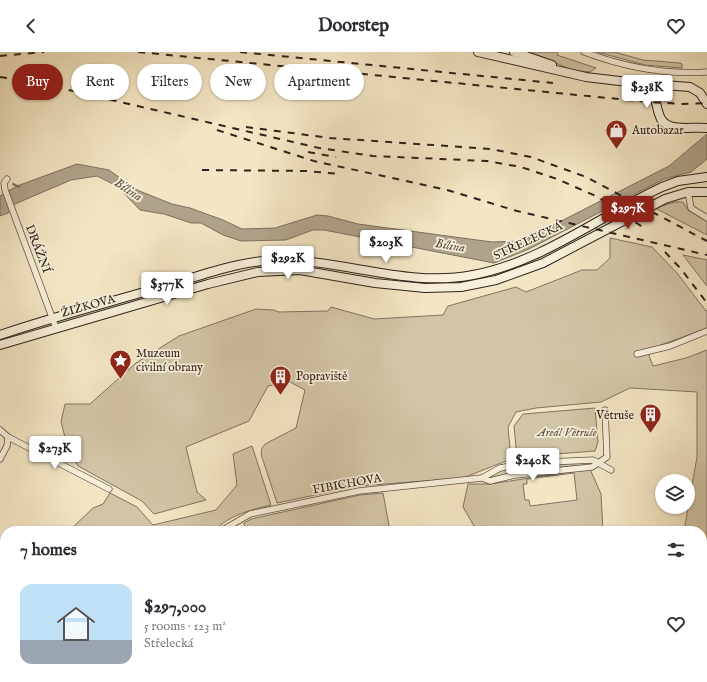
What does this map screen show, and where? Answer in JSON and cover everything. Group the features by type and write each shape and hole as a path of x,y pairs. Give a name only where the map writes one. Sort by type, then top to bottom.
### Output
{"main road":[{"path":"478,52 586,76 636,83 690,87 700,93 707,104"},
{"path":"514,52 586,76"},
{"path":"636,83 652,89 659,117 665,124 677,128 707,128"},
{"path":"698,127 707,123"},
{"name":"STŘELECKÁ","path":"275,260 300,261 408,277 444,278 472,275 513,264 662,187 678,181 707,177"},
{"name":"STŘELECKÁ","path":"276,270 300,270 375,283 425,288 474,285 517,274 543,263 665,199 688,192 707,192"},
{"name":"ŽIŽKOVA","path":"0,335 53,318 237,266 275,260"},
{"name":"ŽIŽKOVA","path":"0,345 238,276 276,270"}],"street":[{"path":"584,52 608,61 634,68 678,72 707,72"},
{"name":"DRÁŽNÍ","path":"7,179 4,183 5,190 56,328"},
{"path":"688,192 691,208 707,218"},
{"path":"637,354 670,346 707,331"},
{"path":"598,463 607,457 605,410"},
{"path":"0,430 8,437 109,489"},
{"path":"0,459 7,446 8,437"},
{"name":"FIBICHOVA","path":"230,526 250,514 352,493 482,478 500,468 526,463 592,460 611,470"},
{"name":"FIBICHOVA","path":"482,478 490,482 521,474 592,467 598,463"}],"green space":[{"path":"530,52 558,52 557,55 596,68 590,72 572,70"},
{"path":"597,52 614,52 643,60 679,63 682,64 682,68 645,65"},
{"path":"675,202 683,202 688,210 707,221 707,235 655,208"},
{"path":"610,238 652,247 677,273 706,311 707,310 707,333 705,329 647,350 653,366 686,358 707,350 707,526 685,526 687,514 695,514 694,474 697,457 697,392 630,388 601,402 536,408 516,412 508,427 511,459 463,478 359,486 277,503 261,454 262,448 265,444 296,428 305,390 290,382 268,386 249,421 186,447 197,492 206,500 154,514 142,501 78,466 68,449 61,422 65,404 90,404 136,363 179,336 256,309 273,310 279,312 328,311 331,307 374,319 443,315 448,306 516,287 526,292 582,270 597,270 610,258"},
{"path":"683,255 707,260 707,286"},
{"name":"Areál Větruše","path":"595,408 598,442 595,451 517,457 514,426 523,414"},
{"path":"252,446 271,505 248,511 233,517 219,526 74,526 93,508 103,504 110,493 137,507 153,525 216,510 237,485 233,454"},
{"path":"591,462 592,464 587,465 553,468 490,478 496,473 521,466"},
{"path":"590,469 601,494 603,526 474,526 463,507 468,484 490,484","holes":["574,473 577,500 530,506 529,500 525,500 523,484 527,484 527,479"]},
{"path":"383,493 389,526 245,526 244,523 251,519 360,495"}],"water":[{"name":"Bílina","path":"707,134 707,159 691,172 664,179 529,249 494,263 324,230 313,230 286,240 241,241 223,235 201,223 191,223 164,214 140,210 117,186 97,176 71,180 15,204 8,213 0,216 0,196 17,186 77,164 109,170 137,190 172,204 190,208 223,220 242,229 275,228 317,215 328,216 358,224 492,242 520,241 669,166"}],"waterway":[{"path":"13,184 19,187"}],"railway":[{"path":"0,56 44,52"},
{"path":"138,52 649,102 682,104 707,103"},
{"path":"240,52 553,83"},
{"path":"0,77 34,82 319,148 373,156 487,161 521,167 557,179 598,197 647,230"},
{"path":"246,127 330,138 491,149 531,157 586,177 707,241"},
{"path":"217,130 314,161 447,190 517,211 707,255"},
{"path":"308,152 336,157"},
{"path":"202,170 307,171 340,174"},
{"path":"665,252 681,269 707,303"}],"place":[{"name":"Autobazar","path":"617,150"},
{"name":"Muzeum civilní obrany","path":"121,380"},
{"name":"Popraviště","path":"280,396"},
{"name":"Větruše","path":"650,434"}]}
